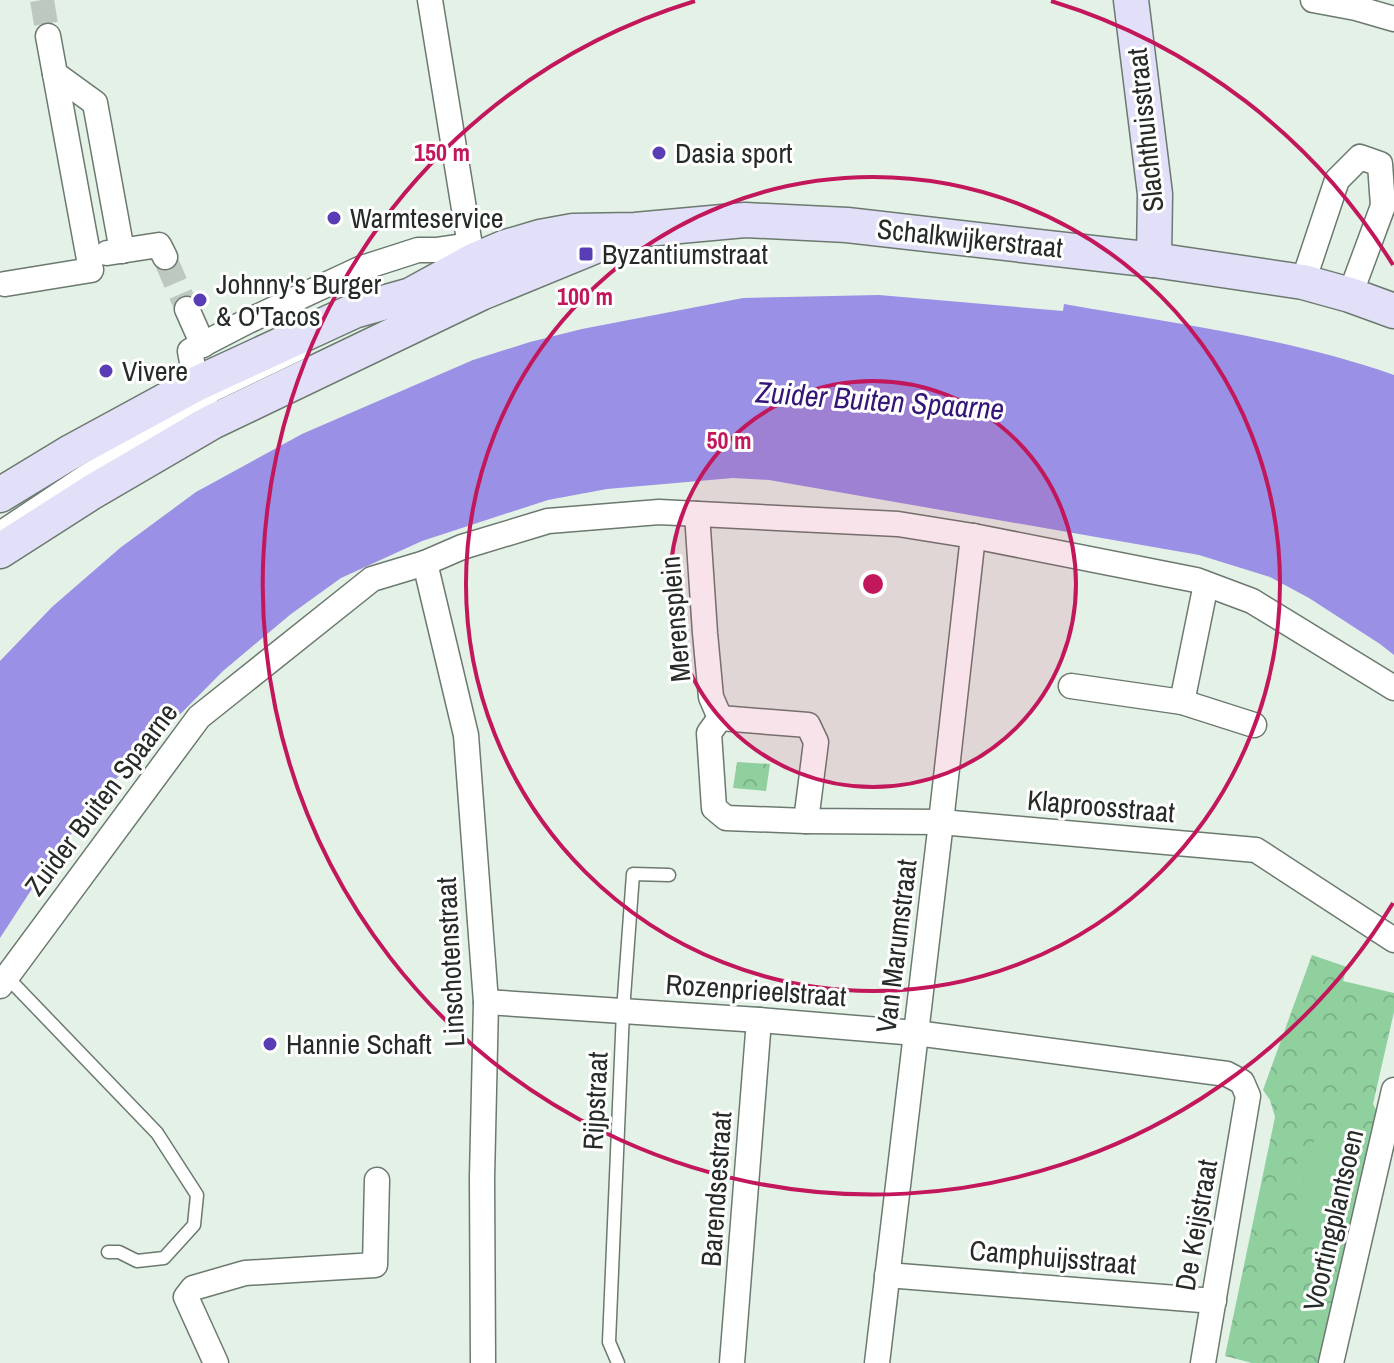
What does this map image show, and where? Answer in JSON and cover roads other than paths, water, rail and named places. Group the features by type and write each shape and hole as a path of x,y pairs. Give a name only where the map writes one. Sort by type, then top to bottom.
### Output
{"main road":[{"name":"Slachthuisstraat","path":"1131,0 1155,194 1154,260"},
{"name":"Schalkwijkerstraat","path":"0,551 92,492 204,402 354,311 411,295 475,266 635,230 745,220 847,225 1154,260 1303,282 1394,311"},
{"name":"Schalkwijkerstraat","path":"0,495 69,453 204,402 475,266"}],"street":[{"path":"430,0 475,266"},
{"path":"1313,0 1357,4 1394,19"},
{"path":"5,284 91,270 48,33"},
{"path":"55,74 95,103 122,251"},
{"path":"67,135 116,216"},
{"path":"1303,282 1337,180 1360,157 1380,164 1383,206 1350,295"},
{"path":"89,256 159,245 165,257"},
{"name":"Schalkwijkerstraat","path":"203,345 362,268 418,250 436,250 475,266"},
{"path":"187,309 203,345 190,351 204,402"},
{"name":"Zuider Buiten Spaarne","path":"3,981 199,717 372,579 548,521 659,512 898,524 1196,580 1252,601 1394,688"},
{"name":"Merensplein","path":"697,514 711,697 720,718"},
{"name":"Van Marumstraat","path":"877,1363 973,536"},
{"name":"Linschotenstraat","path":"425,563 466,735 486,1002 482,1178 483,1363"},
{"path":"1182,702 1206,584"},
{"path":"1071,686 1182,702 1254,725"},
{"path":"806,821 816,742 808,725 720,718 709,733 714,808 726,818 806,821 941,822"},
{"name":"Klaproosstraat","path":"941,822 1256,850 1394,940"},
{"name":"Rozenprieelstraat","path":"486,1002 916,1033 1227,1074 1242,1082 1248,1096"},
{"name":"Barendsestraat","path":"732,1363 759,1020"},
{"name":"De Keijstraat","path":"1203,1363 1248,1096"},
{"name":"Voortingplantsoen","path":"1331,1363 1393,1102"},
{"path":"216,1363 186,1297 193,1288 245,1273 375,1265 377,1180"},
{"name":"Camphuijsstraat","path":"887,1275 1214,1301"}],"lane":[{"name":"Schalkwijkerstraat","path":"372,318 411,295"},
{"name":"Schalkwijkerstraat","path":"0,527 81,473 204,402 317,347"},
{"name":"Rijpstraat","path":"618,1363 609,1342 623,1011 633,874 669,875"},
{"path":"3,981 157,1133 197,1195 194,1225 164,1258 137,1261 119,1252 108,1252"}],"water":[{"path":"879,295 1063,311 1064,304 1273,341 1394,375 1394,655 1309,598 1270,577 1199,555 769,480 733,478 607,489 548,500 422,541 341,578 291,614 223,671 113,782 52,858 0,938 0,661 52,607 120,548 196,492 302,434 473,360 530,342 743,298"}],"tunnel":[{"path":"42,0 47,30"},
{"path":"165,264 187,309"}],"place":[{"name":"Dasia sport","path":"659,153"},
{"name":"Warmteservice","path":"334,218"},
{"name":"Byzantiumstraat","path":"586,254"},
{"name":"Johnny's Burger & O'Tacos","path":"200,300"},
{"name":"Vivere","path":"106,371"},
{"name":"Hannie Schaft","path":"270,1044"}]}
